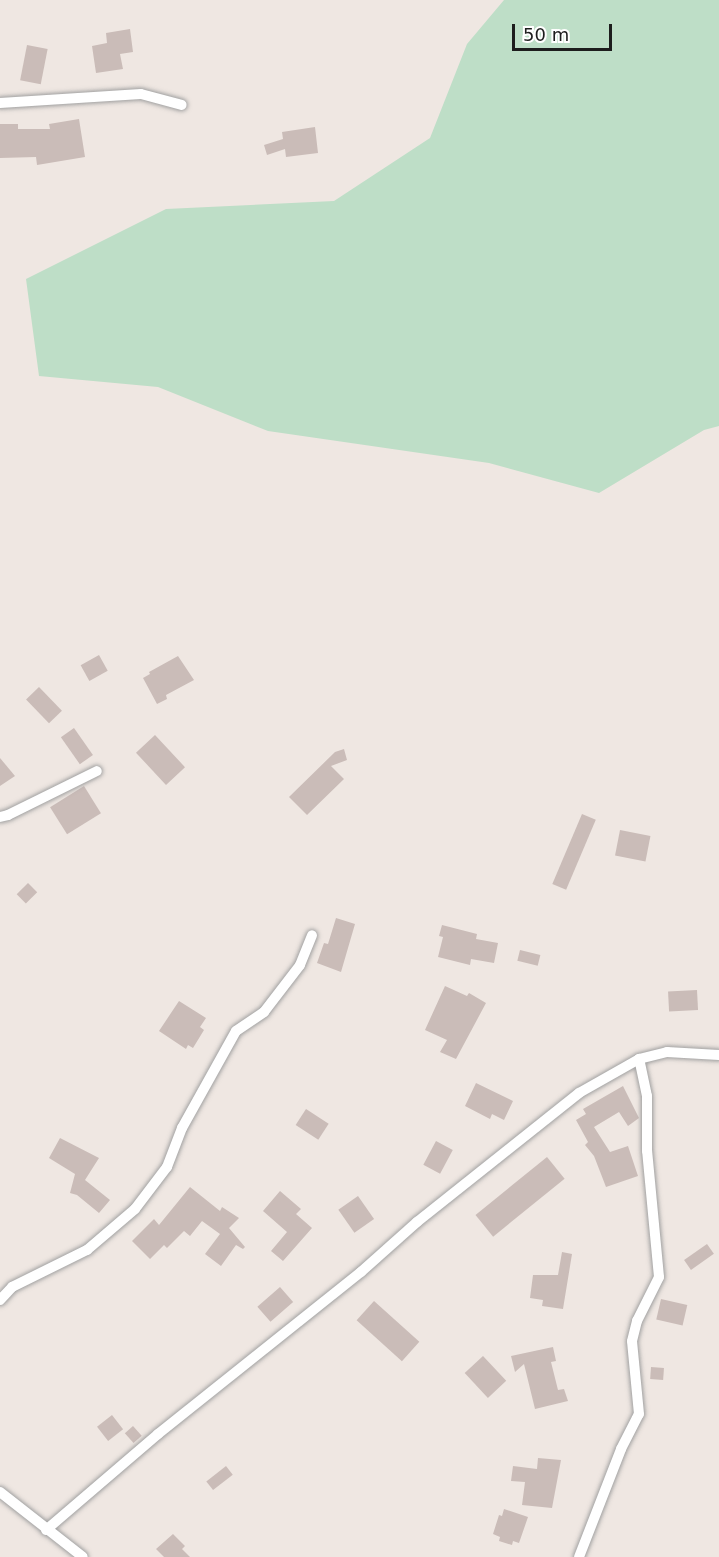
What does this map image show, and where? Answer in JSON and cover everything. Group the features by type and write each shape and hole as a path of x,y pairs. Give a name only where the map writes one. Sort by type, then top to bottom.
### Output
{"street":[{"path":"0,104 141,94 182,105"},
{"path":"0,817 96,771"},
{"path":"0,1300 12,1287 87,1250 135,1209 167,1167 182,1128 236,1031 264,1012 300,965 312,935"},
{"path":"46,1530 158,1434 361,1272 417,1222 579,1094 639,1059 667,1052 719,1055"},
{"path":"579,1557 621,1449 639,1414 632,1341 637,1321 659,1277 646,1151 646,1096 639,1059"},
{"path":"0,1492 83,1557"}],"green space":[{"path":"504,0 719,0 719,426 704,430 599,493 489,463 268,431 158,387 39,376 26,279 166,209 334,201 430,138 467,44"}],"building":[{"path":"130,29 133,52 120,54 123,69 96,73 92,46 107,43 106,33"},
{"path":"27,45 48,49 41,84 20,80"},
{"path":"79,119 85,157 37,165 36,157 0,158 0,124 18,124 18,129 50,129 49,124"},
{"path":"315,127 318,153 286,157 285,149 267,155 264,145 283,139 282,132"},
{"path":"99,655 108,671 89,681 81,665"},
{"path":"178,656 194,680 166,695 167,699 157,704 143,678 150,674 149,672"},
{"path":"39,687 62,711 49,723 26,700"},
{"path":"74,728 93,755 80,764 61,737"},
{"path":"155,735 185,767 166,785 136,753"},
{"path":"344,749 347,760 331,766 344,779 307,815 289,797 335,752"},
{"path":"0,758 15,776 0,786"},
{"path":"84,786 101,813 67,834 50,807"},
{"path":"582,814 596,820 566,890 552,884"},
{"path":"620,830 650,836 645,861 615,856"},
{"path":"28,883 37,892 26,904 17,894"},
{"path":"336,918 355,924 341,972 317,963 324,943 328,944"},
{"path":"442,925 477,934 476,939 498,943 494,963 471,959 470,965 438,957 443,937 439,936"},
{"path":"520,950 540,955 538,966 517,961"},
{"path":"445,986 467,996 469,993 486,1003 456,1059 440,1052 447,1040 425,1030"},
{"path":"697,990 698,1010 669,1011 668,992"},
{"path":"179,1001 206,1018 200,1027 204,1030 193,1048 188,1045 186,1049 159,1031"},
{"path":"476,1083 513,1101 504,1120 492,1114 490,1119 465,1106"},
{"path":"623,1086 639,1118 628,1126 619,1112 594,1127 610,1152 628,1146 638,1176 606,1187 594,1156 585,1145 588,1142 576,1120 586,1114 583,1109"},
{"path":"306,1109 329,1124 318,1140 296,1125"},
{"path":"60,1138 99,1158 85,1180 110,1200 99,1213 77,1195 70,1193 75,1174 49,1158"},
{"path":"436,1141 453,1150 440,1174 423,1165"},
{"path":"547,1157 565,1179 493,1237 476,1215"},
{"path":"190,1187 220,1211 222,1207 239,1218 229,1228 245,1247 243,1249 236,1245 221,1266 205,1254 220,1234 202,1221 190,1236 184,1231 167,1248 164,1245 150,1259 132,1241 154,1219 159,1225"},
{"path":"280,1191 301,1209 296,1214 312,1228 283,1261 271,1251 287,1232 263,1211"},
{"path":"358,1196 374,1219 354,1233 338,1210"},
{"path":"707,1244 714,1254 691,1270 684,1260"},
{"path":"562,1252 572,1254 563,1309 542,1306 543,1300 530,1298 533,1275 558,1275"},
{"path":"280,1287 293,1302 270,1322 257,1307"},
{"path":"661,1299 687,1305 683,1326 656,1319"},
{"path":"374,1301 419,1342 402,1361 357,1320"},
{"path":"553,1347 556,1361 551,1362 558,1390 564,1389 568,1401 535,1409 524,1364 515,1372 511,1356"},
{"path":"483,1356 506,1381 488,1398 465,1373"},
{"path":"651,1367 664,1368 663,1380 650,1379"},
{"path":"112,1415 123,1429 108,1441 97,1427"},
{"path":"133,1426 142,1436 134,1443 125,1433"},
{"path":"538,1458 561,1460 552,1508 522,1505 525,1482 511,1481 513,1466 537,1469"},
{"path":"226,1466 233,1475 213,1490 206,1481"},
{"path":"504,1509 528,1517 519,1543 513,1541 512,1545 499,1541 500,1537 493,1534 499,1515 502,1516"},
{"path":"173,1534 185,1546 182,1549 190,1557 164,1557 156,1549"}]}
